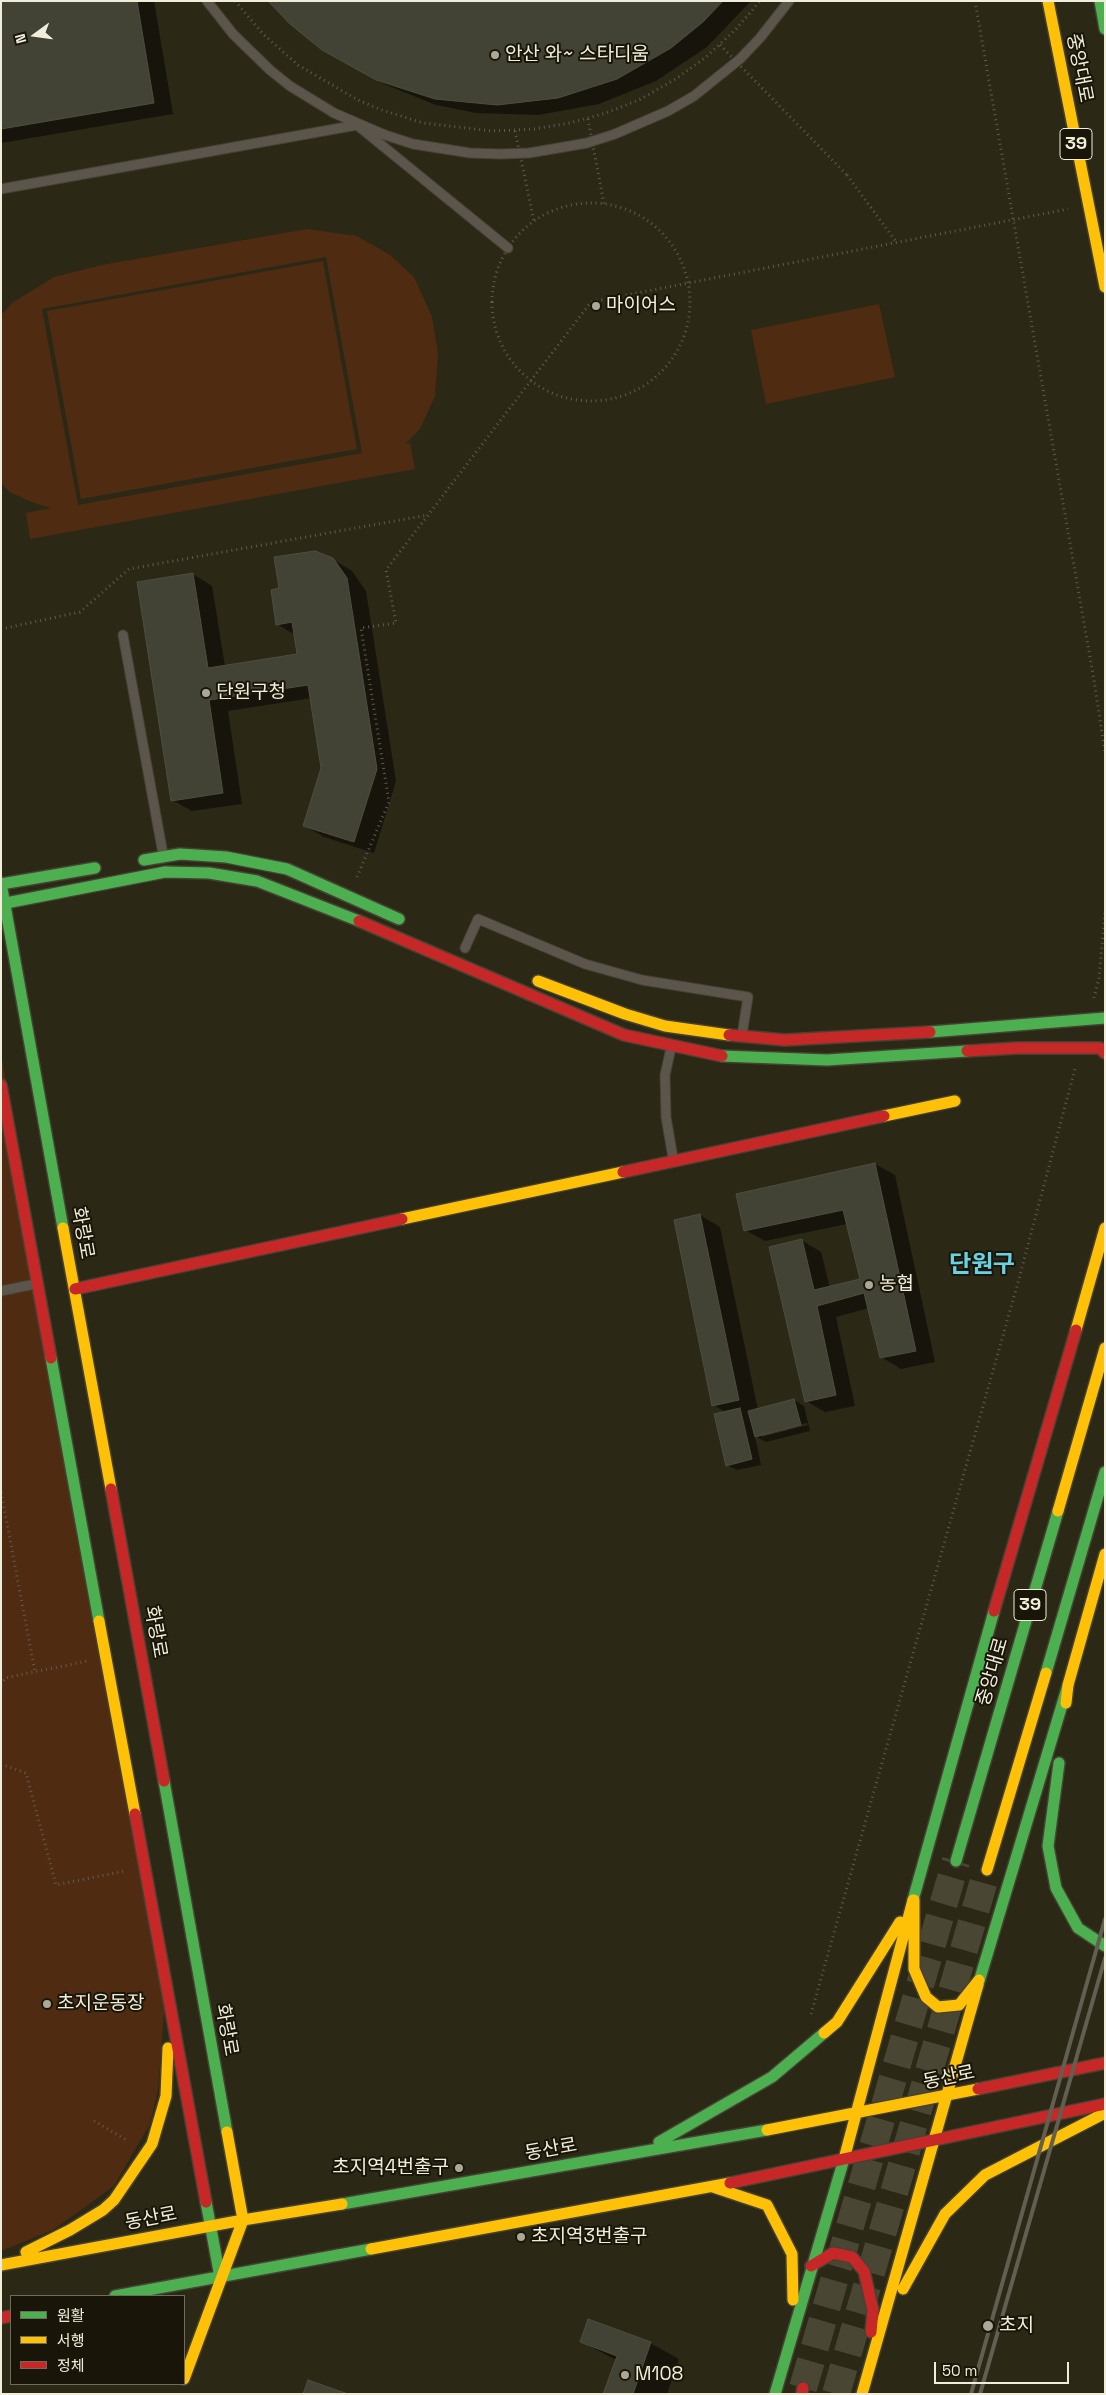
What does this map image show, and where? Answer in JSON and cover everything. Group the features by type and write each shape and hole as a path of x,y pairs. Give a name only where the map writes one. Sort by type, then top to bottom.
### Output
{"street":[{"name":"중앙대로","path":"1048,1 1105,288"},
{"name":"중앙대로","path":"1100,1 1105,29"},
{"path":"134,862 180,854 226,857 287,869 411,924"},
{"path":"1,883 105,867"},
{"path":"3,904 164,872 209,873 257,881 382,930 590,1022 624,1035 672,1047 726,1057 827,1060 1016,1048 1100,1048 1105,1053"},
{"name":"화랑로","path":"1,883 3,904 75,1289 243,2220"},
{"path":"530,978 625,1014 680,1029 785,1040 874,1037 1105,1018"},
{"path":"1,1085 220,2277"},
{"path":"75,1289 955,1101"},
{"path":"775,2394 811,2266 844,2159 943,1790 1037,1458 1105,1228"},
{"name":"중앙대로","path":"956,1861 1105,1348"},
{"name":"39","path":"987,1870 1105,1472"},
{"path":"862,2394 945,2097 982,1977 1105,1554"},
{"path":"1068,1685 1048,1846 1056,1888 1078,1928 1105,1946"},
{"path":"914,1900 914,1969 926,1997 938,2007 959,2005 982,1977"},
{"path":"644,2151 772,2076 837,2022 914,1900"},
{"path":"1,2264 70,2230 103,2210 114,2200 152,2144 166,2096 168,2052 166,1980"},
{"name":"동산로","path":"1,2264 243,2220 303,2212 856,2114 1105,2063"},
{"path":"120,2295 713,2187 1105,2104"},
{"path":"866,2378 909,2276 945,2214 984,2175 1105,2113"},
{"path":"713,2187 767,2205 792,2254 794,2327"},
{"path":"185,2376 220,2277 243,2220"},
{"path":"811,2266 833,2253 852,2257 864,2271 873,2310 866,2378"}],"lane":[{"path":"208,1 233,34 270,70 312,101 358,125 413,144 470,153 529,153 587,143 642,124 694,96 740,59 790,1"},
{"path":"1,189 358,125 508,248"},
{"path":"123,636 163,857"},
{"path":"464,948 478,919 585,964 642,980 748,996 742,1037"},
{"path":"674,1162 666,1117 665,1075 672,1047 680,1029"},
{"path":"1,1291 38,1284"}],"path":[{"path":"235,1 264,34 292,60 318,78 358,100 394,114 431,124 469,130 515,131 552,127 588,119 624,106 658,90 690,70 720,45 760,1"},
{"path":"974,1 1105,753"},
{"path":"720,45 847,176 897,242"},
{"path":"588,119 604,204"},
{"path":"515,131 534,222"},
{"path":"589,203 604,204 634,213 659,230 678,254 688,283 690,313 682,342 666,367 644,387 616,398 586,401 557,395 531,381 520,371 507,353 498,333 494,319 493,289 496,275 508,248 524,229 560,208 589,203"},
{"path":"349,896 390,802 361,628 396,623 386,570 591,302 1088,206"},
{"path":"1,629 80,612 129,569 428,516"},
{"path":"1088,1019 1099,978 1105,912"},
{"path":"808,2024 1017,1286 1081,1048"},
{"path":"1,1492 35,1672"},
{"path":"1,1685 5,1678 106,1657"},
{"path":"1,1764 26,1773 56,1885 145,1867"},
{"path":"94,2121 147,2152"}],"shaded area":[{"path":"307,229 357,236 390,255 414,277 432,317 438,354 435,396 420,429 405,444 410,443 415,469 30,539 26,513 51,508 31,502 10,492 1,483 1,315 12,303 54,277 102,265","holes":["326,257 362,453 78,505 42,309"]},
{"path":"323,261 357,449 81,499 47,311"},
{"path":"879,304 895,377 766,404 751,330"},
{"path":"1,1054 166,1986 158,2090 150,2124 114,2186 53,2230 1,2251"}],"building":[{"path":"1,1 137,1 154,103 1,129"},
{"name":"안산 와~ 스타디움","path":"268,1 723,1 703,22 671,48 617,79 558,98 497,105 435,99 376,80 322,50 290,24"},
{"name":"단원구청","path":"315,551 333,558 347,578 377,769 354,842 303,826 321,768 308,685 209,700 223,793 171,801 137,582 193,573 208,668 297,654 292,622 276,625 271,590 279,588 274,557"},
{"name":"농협","path":"875,1163 916,1351 880,1358 864,1293 817,1306 836,1395 805,1402 769,1247 802,1239 814,1290 860,1279 843,1210 744,1231 736,1194"},
{"path":"700,1214 739,1400 712,1406 674,1220"},
{"path":"794,1399 801,1425 755,1437 748,1411"},
{"path":"740,1408 752,1459 726,1466 714,1414"},
{"name":"M108","path":"588,2319 651,2342 633,2394 603,2394 617,2356 580,2342"},
{"path":"308,2380 348,2394 303,2394"}],"tunnel":[{"path":"803,2388 956,1861"},
{"path":"836,2394 987,1870"}],"railway":[{"path":"971,2394 1105,1919"},
{"path":"980,2394 1105,1958"}],"traffic: fast":[{"path":"1100,1 1105,29"},
{"path":"144,860 180,854 226,857 287,869 399,919"},
{"path":"1,884 95,868"},
{"path":"1,904 165,872 209,873 257,881 359,921"},
{"path":"1,883 63,1228"},
{"path":"930,1032 1105,1018"},
{"path":"722,1056 827,1060 967,1051"},
{"path":"51,1358 99,1621"},
{"path":"1046,1673 1105,1472"},
{"path":"956,1861 1058,1511"},
{"path":"913,1900 994,1611"},
{"path":"978,1985 1068,1685"},
{"path":"1059,1763 1048,1846 1056,1888 1078,1928 1105,1946"},
{"path":"164,1781 227,2132"},
{"path":"659,2142 772,2077 824,2033"},
{"path":"342,2204 767,2130"},
{"path":"775,2394 844,2159"},
{"path":"206,2202 220,2277"},
{"path":"120,2295 371,2249"}],"traffic: slow":[{"path":"1048,1 1105,287"},
{"path":"538,981 625,1014 665,1026 729,1035"},
{"path":"884,1116 955,1101"},
{"path":"402,1219 623,1172"},
{"path":"63,1228 111,1489"},
{"path":"1076,1330 1105,1228"},
{"path":"1058,1511 1105,1348"},
{"path":"1066,1703 1068,1685 1105,1554"},
{"path":"99,1621 135,1814"},
{"path":"987,1870 1046,1673"},
{"path":"844,2159 913,1900"},
{"path":"914,1900 914,1969 926,1997 938,2007 959,2005 979,1980"},
{"path":"824,2033 837,2022 900,1922"},
{"path":"862,2394 978,1985"},
{"path":"26,2252 70,2230 103,2210 114,2200 152,2144 166,2096 168,2048"},
{"path":"767,2130 978,2089"},
{"path":"903,2289 945,2214 985,2175 1105,2113"},
{"path":"185,2376 243,2220 227,2132"},
{"path":"371,2249 730,2183"},
{"path":"713,2187 767,2205 792,2254 793,2300"},
{"path":"1,2265 243,2220 342,2204"}],"traffic: jam":[{"path":"359,921 624,1035 722,1056"},
{"path":"729,1035 785,1040 930,1032"},
{"path":"967,1051 1017,1048 1100,1048 1105,1053"},
{"path":"1,1085 51,1358"},
{"path":"623,1172 884,1116"},
{"path":"75,1289 402,1219"},
{"path":"994,1611 1076,1330"},
{"path":"111,1489 164,1781"},
{"path":"135,1814 206,2202"},
{"path":"978,2089 1105,2063"},
{"path":"730,2183 1105,2104"},
{"path":"811,2266 833,2253 852,2257 864,2271 873,2310 871,2332"},
{"path":"1,2318 10,2316"},
{"path":"802,2394 803,2388"}],"place":[{"name":"안산 와~ 스타디움","path":"495,55"},
{"name":"마이어스","path":"596,306"},
{"name":"단원구청","path":"206,693"},
{"name":"농협","path":"869,1285"},
{"name":"초지운동장","path":"47,2004"},
{"name":"초지역4번출구","path":"459,2168"},
{"name":"초지역3번출구","path":"521,2237"},
{"name":"초지","path":"988,2326"},
{"name":"M108","path":"625,2375"}],"district":[{"name":"단원구","path":"982,1265"}]}
